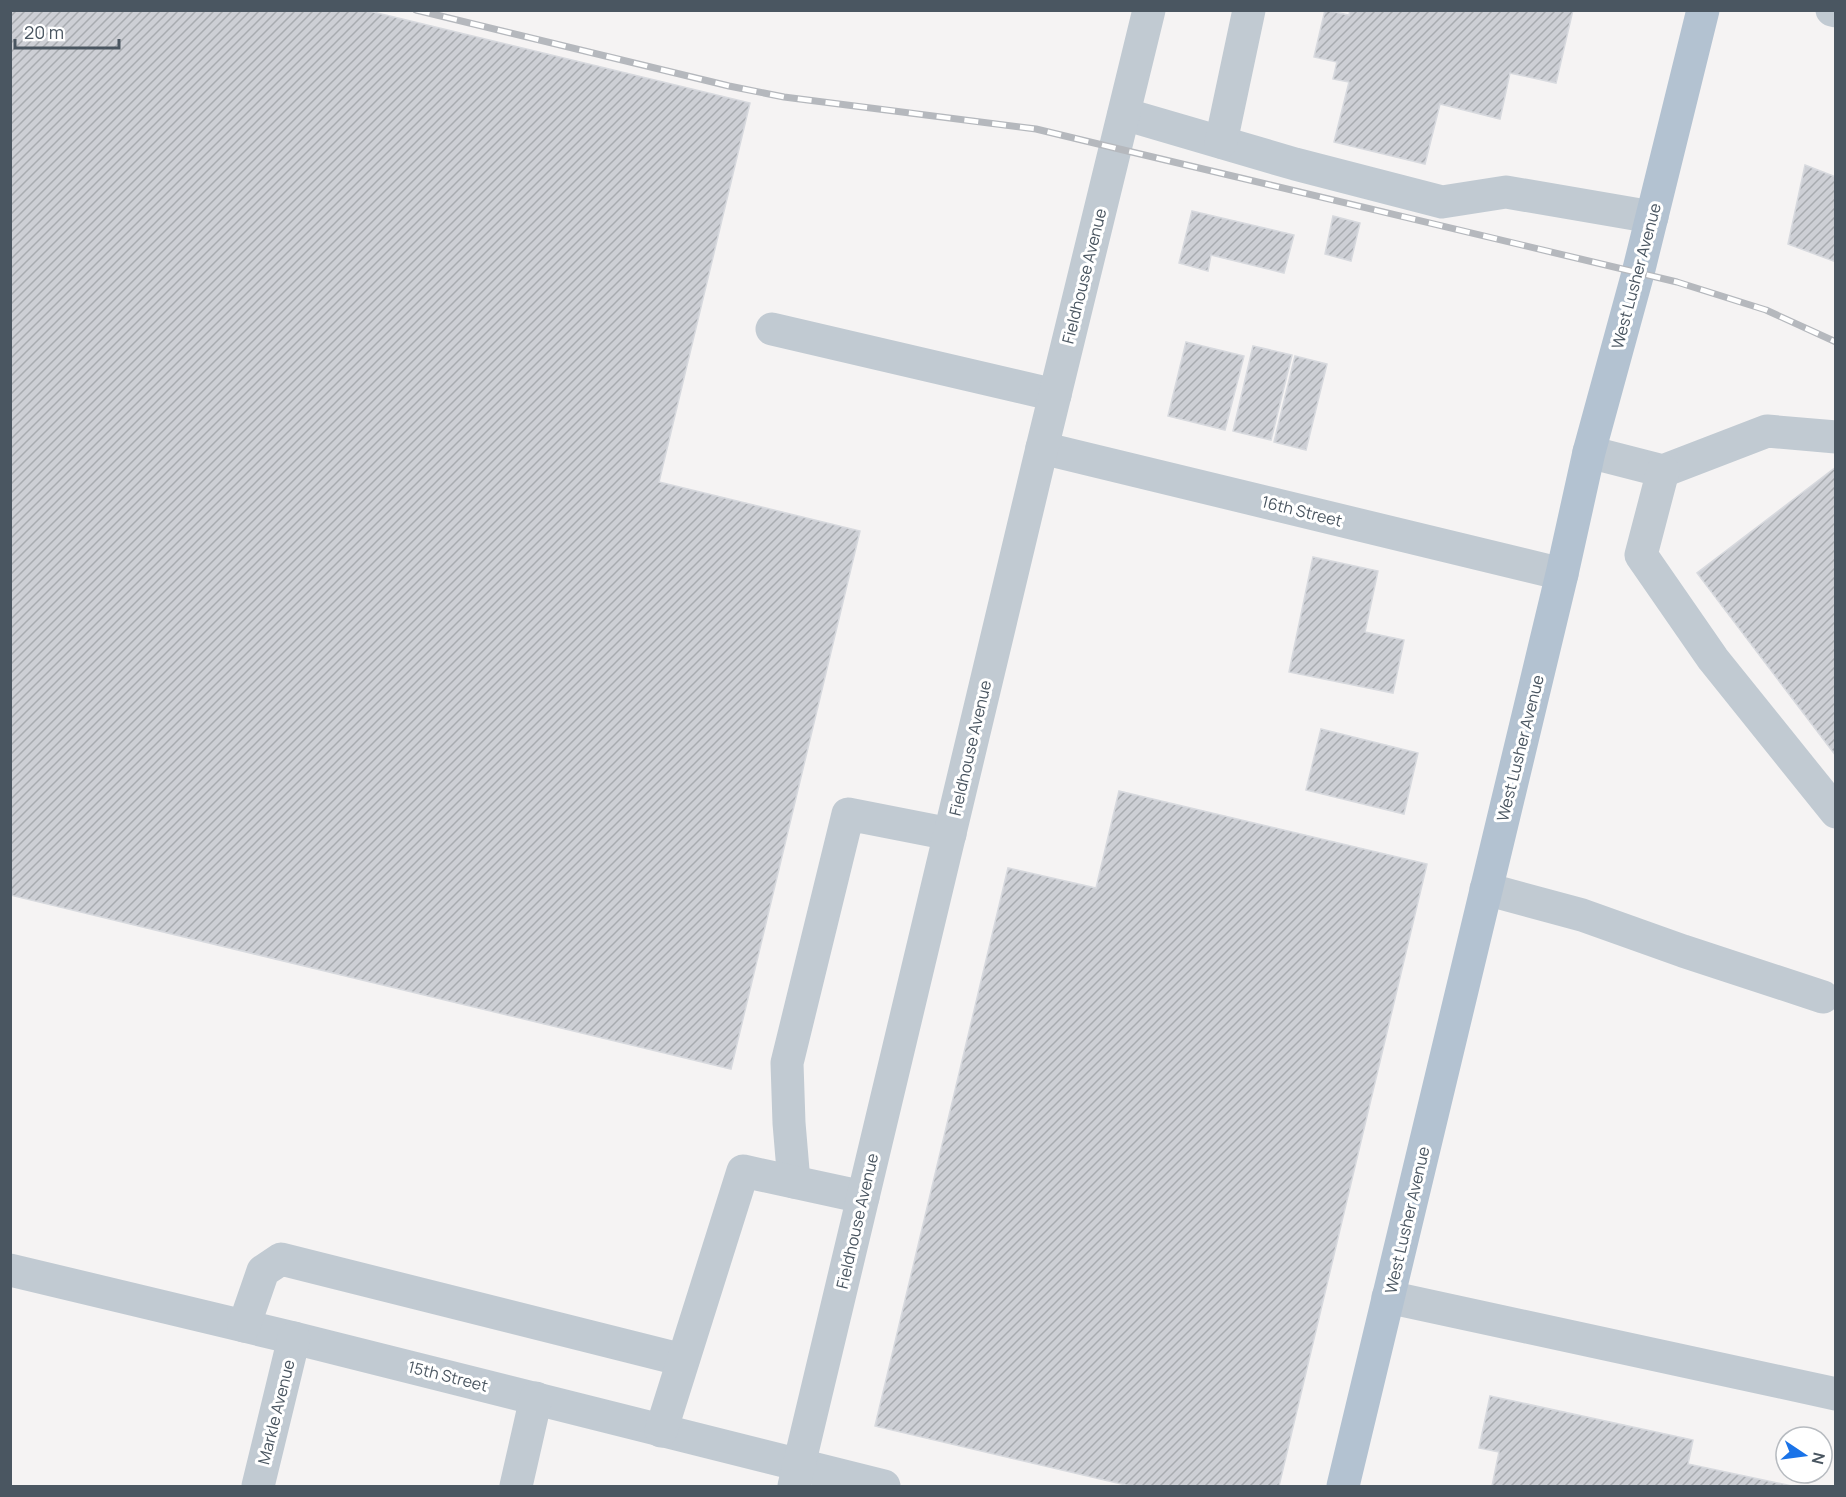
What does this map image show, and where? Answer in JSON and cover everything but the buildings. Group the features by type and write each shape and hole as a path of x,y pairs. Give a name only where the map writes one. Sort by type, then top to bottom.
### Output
{"main road":[{"name":"West Lusher Avenue","path":"1343,1486 1562,574 1589,452 1652,217 1703,10"}],"street":[{"name":"Fieldhouse Avenue","path":"796,1476 1054,395 1149,10"},
{"path":"1221,142 1249,10"},
{"path":"1124,114 1442,202 1506,192 1652,217"},
{"path":"772,329 1054,395"},
{"path":"1589,452 1663,471 1767,431 1836,437"},
{"name":"16th Street","path":"1042,448 1562,574"},
{"path":"1663,471 1641,555 1713,659 1836,812"},
{"path":"794,1182 787,1063 848,814 950,834"},
{"path":"1486,889 1582,915 1683,951 1822,996"},
{"path":"661,1431 744,1171 863,1197"},
{"path":"244,1326 263,1271 281,1259 683,1360"},
{"name":"15th Street","path":"10,1270 536,1398 661,1431 796,1476 884,1486"},
{"path":"1388,1297 1836,1394"},
{"name":"Markle Avenue","path":"258,1486 294,1338"},
{"path":"516,1486 536,1398"}],"railway":[{"path":"416,10 729,86 784,97 1036,129 1677,282 1766,310 1836,342"}]}
